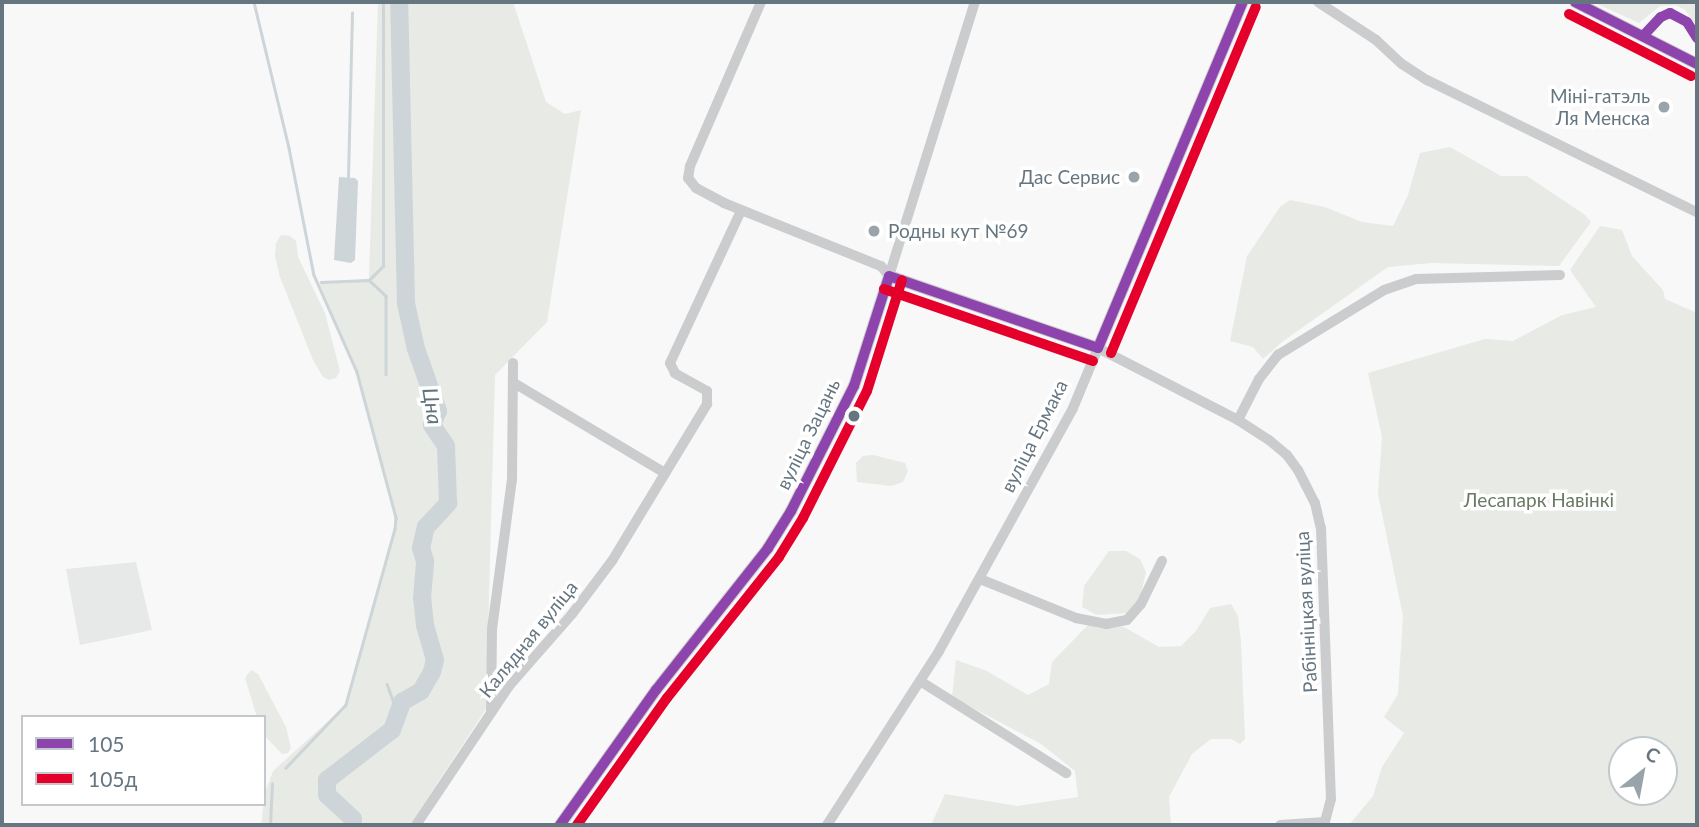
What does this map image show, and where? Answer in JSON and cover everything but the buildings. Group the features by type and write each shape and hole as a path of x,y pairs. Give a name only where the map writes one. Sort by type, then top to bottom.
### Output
{"street":[{"path":"761,2 688,171 688,178 695,188 741,211 881,266 889,276 1098,348"},
{"name":"вуліца Зацань","path":"560,825 656,690 768,548 791,511 854,386 975,2"},
{"name":"вуліца Ермака","path":"827,825 920,681 1073,408 1243,2"},
{"path":"1318,2 1376,40 1402,65 1427,80 1696,208"},
{"path":"1575,2 1697,64"},
{"name":"Калядная вуліца","path":"416,825 528,662 572,614 612,561 709,395 702,387 675,373 670,363 741,211"},
{"path":"1238,420 1259,379 1278,355 1384,290 1416,278 1560,275"},
{"name":"Рабінніцкая вуліца","path":"1098,348 1238,420 1287,455 1315,503 1321,528 1330,809 1325,822 1280,825"},
{"path":"491,713 492,629 512,480 513,363"},
{"path":"514,383 664,472"},
{"path":"979,579 1076,618 1106,624 1127,620 1140,604 1162,561"},
{"path":"920,681 1066,774"}],"shaded area":[{"path":"339,177 355,178 358,181 355,260 351,263 334,260"},
{"path":"136,562 152,630 80,645 66,569"}],"green space":[{"path":"378,2 513,2 546,102 565,114 581,110 547,322 495,375 486,709 410,825 261,825 263,806 266,806 266,790 273,771 346,705 395,529 394,506 357,372 319,282 369,279"},
{"path":"1593,2 1697,2 1697,27 1685,10 1675,5 1660,6 1639,23"},
{"path":"1450,147 1501,176 1527,176 1585,215 1591,222 1559,266 1431,263 1388,267 1282,342 1263,359 1253,347 1230,341 1247,256 1280,207 1290,200 1325,207 1362,222 1393,226 1408,195 1420,153"},
{"name":"Лесапарк Навінкі","path":"1600,226 1622,230 1632,256 1663,290 1665,299 1697,313 1697,825 1349,825 1373,796 1382,767 1404,733 1384,717 1398,694 1403,616 1378,494 1382,437 1368,373 1485,339 1513,341 1562,315 1596,307 1570,270"},
{"path":"281,235 290,236 296,241 298,257 325,313 340,371 336,378 329,380 323,377 313,360 280,277 275,256 276,243"},
{"path":"873,455 905,463 908,471 903,482 891,486 857,482 856,463 863,456"},
{"path":"1109,551 1126,551 1140,559 1146,572 1140,598 1127,613 1097,615 1082,607 1084,586"},
{"path":"1231,604 1238,616 1241,642 1245,739 1240,744 1231,739 1211,739 1192,754 1169,797 1171,825 931,825 945,794 1017,806 1078,797 1075,771 1041,744 952,697 956,660 987,671 1028,695 1049,684 1052,662 1088,625 1124,627 1159,647 1181,646 1196,631 1210,608"},
{"path":"251,670 258,674 286,727 291,748 288,753 282,754 266,737 266,715 256,715 245,678"}],"waterway":[{"path":"254,2 289,148 314,275 357,372 396,518 346,705 286,768"},
{"path":"321,282 369,280 383,266 383,2"},
{"name":"Цна","path":"352,825 353,819 327,795 327,780 392,730 402,702 421,691 432,672 435,660 425,625 422,598 425,561 421,548 426,527 448,503 446,446 432,425 438,411 416,349 406,303 399,2"},
{"path":"348,177 352,13"},
{"path":"369,280 386,296 386,374"},
{"path":"387,684 397,712"},
{"path":"270,825 272,784"}],"transit line":[{"name":"105","path":"1098,348 1243,2"},
{"name":"105","path":"1575,2 1697,64"},
{"name":"105д","path":"1111,353 1256,7"},
{"name":"105","path":"1643,36 1661,17 1670,13 1687,22 1697,38"},
{"name":"105д","path":"1569,14 1691,76"},
{"name":"105","path":"889,276 1098,348"},
{"name":"105","path":"560,825 656,690 768,548 791,511 854,386 889,276"},
{"name":"105д","path":"577,825 667,698 779,557 803,518 867,391 902,280"},
{"name":"105д","path":"884,289 1093,361"}],"place":[{"name":"Міні-гатэль Ля Менска","path":"1664,107"},
{"name":"Дас Сервис","path":"1134,177"},
{"name":"Родны кут №69","path":"874,231"}]}
